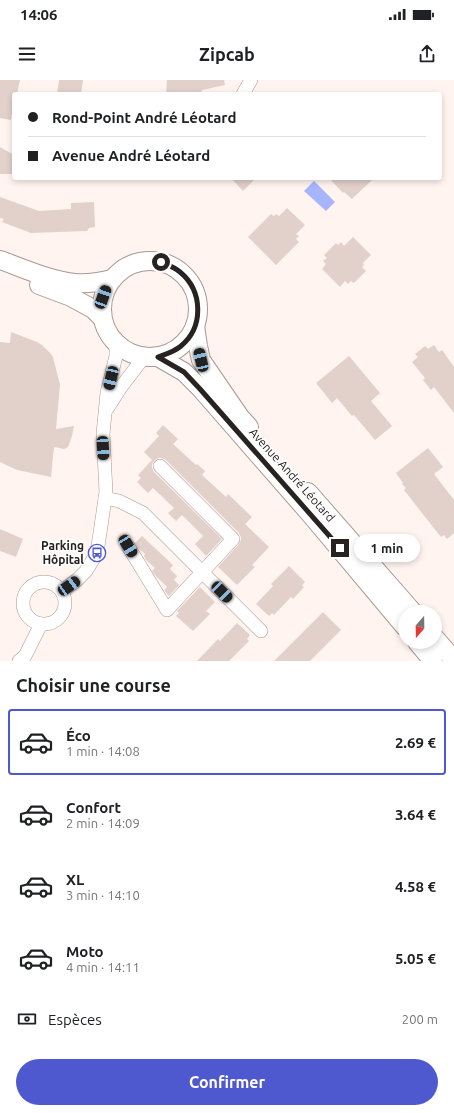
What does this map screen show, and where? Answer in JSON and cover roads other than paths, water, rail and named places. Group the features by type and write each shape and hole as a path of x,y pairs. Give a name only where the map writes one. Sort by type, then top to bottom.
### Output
{"main road":[{"path":"0,260 51,278 75,283 96,283 112,279"},
{"path":"139,262 161,262 180,272 188,279 196,295 198,304 198,313 195,326 189,337 181,346 170,353 151,357 134,355 124,350 116,343 107,331 102,318 103,297 112,279 120,271 139,262"},
{"path":"0,272 71,297 93,309 102,318"},
{"name":"Avenue André Léotard","path":"195,326 201,360 240,417 407,605"},
{"name":"Avenue André Léotard","path":"151,357 184,372 311,514 398,619"},
{"path":"442,646 454,660"},
{"path":"423,649 433,661"}],"street":[{"path":"244,92 251,80"},
{"path":"62,591 86,571 97,553 106,492 103,434 104,414 107,393 116,356 116,343"},
{"path":"104,414 121,386 151,357"},
{"path":"128,546 167,610 233,539 160,466"},
{"path":"105,498 119,501 143,513 261,631"},
{"path":"45,582 52,584 62,591 65,599 65,606 59,618 54,622 41,624 34,622 29,618 25,612 23,598 26,591 31,586 45,582"},
{"path":"18,661 24,656 41,624"}],"water":[{"path":"314,181 335,202 326,211 304,191"}],"place":[{"name":"Parking Hôpital","path":"97,553"}]}
